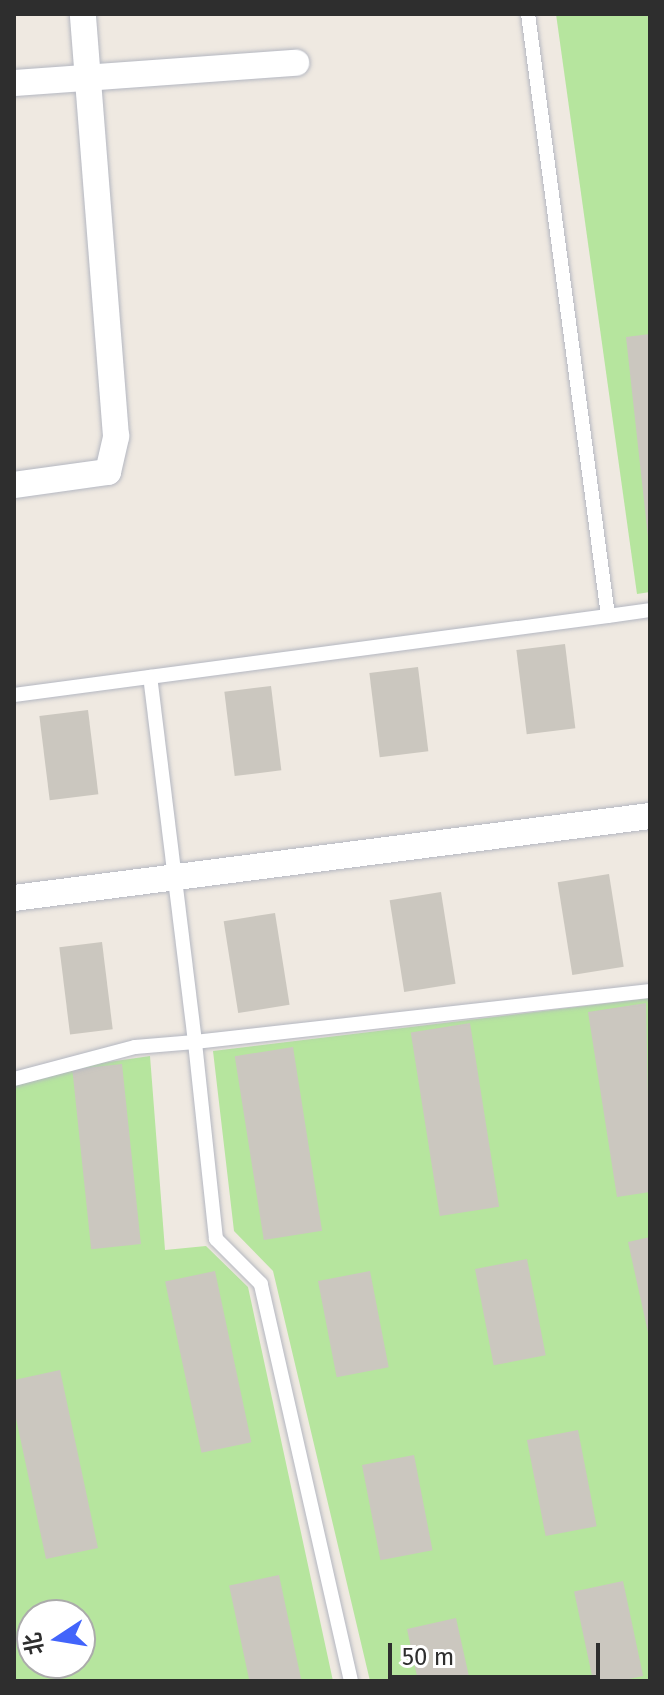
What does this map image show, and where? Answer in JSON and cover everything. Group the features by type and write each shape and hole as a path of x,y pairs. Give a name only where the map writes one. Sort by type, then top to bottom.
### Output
{"street":[{"path":"14,485 108,472 116,436 83,14"},
{"path":"14,83 296,63"},
{"path":"14,898 650,816"}],"lane":[{"path":"528,14 608,616"},
{"path":"14,695 650,610"},
{"path":"150,677 177,877 216,1239 261,1284 351,1681"},
{"path":"14,1079 135,1047 650,991"}],"green space":[{"path":"556,14 650,14 650,592 637,594"},
{"path":"650,998 650,1681 370,1681 273,1271 234,1231 213,1051"},
{"path":"150,1056 165,1250 206,1246 248,1287 333,1681 14,1681 14,1085 67,1068"}],"building":[{"path":"650,334 650,537 648,537 626,337"},
{"path":"565,644 575,728 527,734 516,650"},
{"path":"418,667 428,751 380,757 369,673"},
{"path":"271,686 281,770 235,776 224,692"},
{"path":"88,710 98,794 50,800 39,716"},
{"path":"609,874 624,967 572,975 558,882"},
{"path":"441,892 456,984 404,992 390,900"},
{"path":"275,913 290,1005 238,1013 224,921"},
{"path":"102,942 113,1029 70,1035 59,947"},
{"path":"646,1003 650,1192 617,1197 588,1012"},
{"path":"470,1023 499,1207 440,1216 411,1032"},
{"path":"293,1047 322,1231 264,1240 235,1056"},
{"path":"122,1064 141,1244 91,1249 72,1069"},
{"path":"650,1237 650,1337 649,1337 628,1242"},
{"path":"527,1259 546,1355 494,1365 475,1269"},
{"path":"215,1271 251,1442 201,1453 165,1282"},
{"path":"370,1271 389,1367 337,1377 318,1281"},
{"path":"60,1370 98,1548 46,1559 14,1409 14,1380"},
{"path":"578,1430 597,1526 546,1536 527,1440"},
{"path":"414,1455 433,1550 380,1560 362,1465"},
{"path":"279,1575 301,1681 249,1681 229,1586"},
{"path":"623,1581 643,1676 619,1681 593,1681 574,1591"},
{"path":"456,1618 470,1681 418,1681 407,1629"}]}
